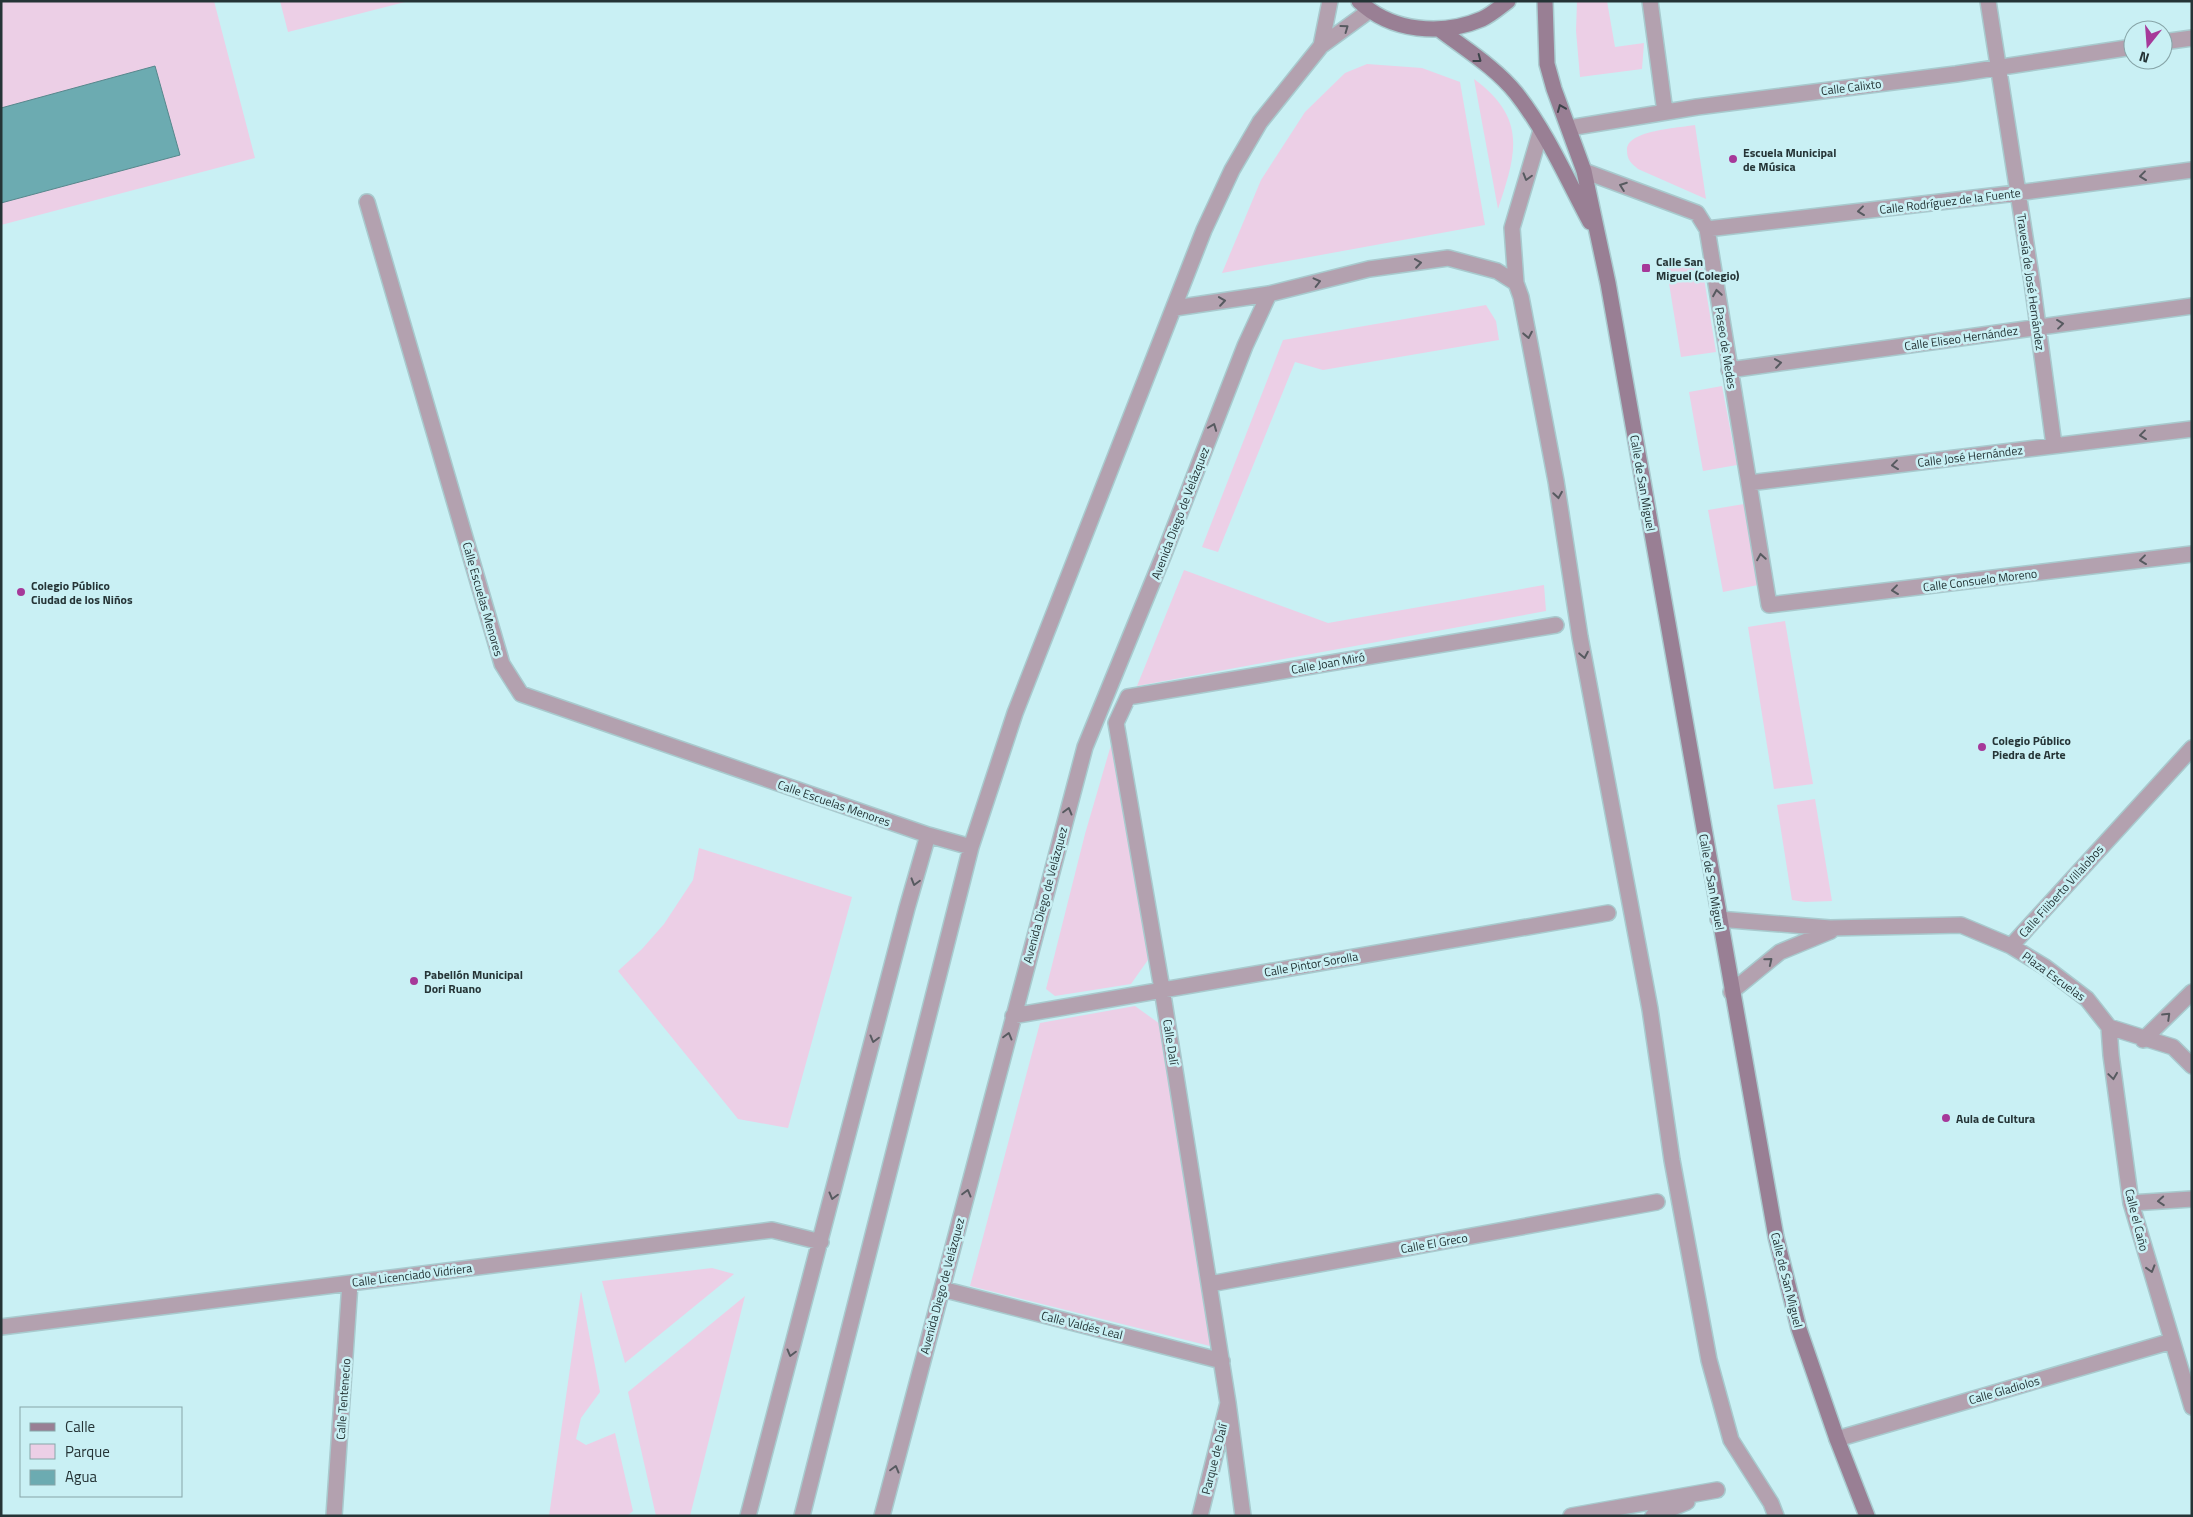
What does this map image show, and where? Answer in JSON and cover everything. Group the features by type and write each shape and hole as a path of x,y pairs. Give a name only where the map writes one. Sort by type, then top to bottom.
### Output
{"main road":[{"path":"1364,6 1391,22 1414,28 1439,29 1483,19 1508,1"},
{"name":"Calle de San Miguel","path":"1545,1 1547,64 1554,89 1570,128 1584,171 1612,302 1718,919 1776,1237 1799,1329 1836,1439 1867,1516"},
{"name":"Calle de San Miguel","path":"1439,29 1490,68 1515,92 1541,130 1599,238"}],"street":[{"path":"1321,46 1330,1"},
{"path":"1650,1 1665,112"},
{"name":"Travesía de José Hernández","path":"1988,1 2038,327 2054,445"},
{"path":"802,1516 971,847 1015,713 1204,230 1232,170 1260,122 1321,46 1364,6"},
{"path":"2173,41 2192,38"},
{"name":"Calle Calixto","path":"1570,128 1665,112 1998,67 2123,48"},
{"path":"1541,130 1512,228 1516,283 1521,297 1556,481 1580,637 1650,1009 1672,1160 1709,1360 1730,1440 1771,1503 1776,1516"},
{"name":"Calle Rodríguez de la Fuente","path":"1707,230 2192,170"},
{"path":"1584,171 1696,213 1707,230"},
{"name":"Calle Escuelas Menores","path":"367,202 502,664 521,694 928,835"},
{"name":"Paseo de Medes","path":"1707,230 1769,605"},
{"path":"1175,308 1269,294 1369,269 1448,258 1497,270 1516,283"},
{"name":"Avenida Diego de Velázquez","path":"882,1516 1085,747 1164,554 1245,346 1269,294"},
{"name":"Calle Eliseo Hernández","path":"1729,370 2192,306"},
{"name":"Calle José Hernández","path":"1748,483 2192,429"},
{"name":"Calle Consuelo Moreno","path":"1769,605 2192,554"},
{"name":"Calle Joan Miró","path":"1116,723 1128,697 1556,625"},
{"name":"Calle Dalí","path":"1116,723 1162,989 1222,1361"},
{"name":"Calle Filiberto Villalobos","path":"1718,919 1800,928 1961,924 2011,946 2192,748"},
{"path":"748,1516 907,908 928,835 971,847"},
{"name":"Calle Pintor Sorolla","path":"1013,1016 1608,913"},
{"name":"Calle Filiberto Villalobos","path":"1731,992 1780,952 1836,928"},
{"name":"Plaza Escuelas","path":"2011,946 2045,967 2087,999 2110,1027 2143,1040 2173,1047 2192,1066"},
{"path":"2143,1040 2192,992"},
{"name":"Calle el Caño","path":"2110,1027 2111,1055 2131,1203 2192,1407"},
{"path":"2131,1203 2192,1199"},
{"name":"Calle El Greco","path":"1210,1284 1657,1202"},
{"name":"Calle Licenciado Vidriera","path":"1,1327 772,1230 821,1242"},
{"name":"Calle Tentenecio","path":"334,1516 350,1283"},
{"name":"Calle Valdés Leal","path":"942,1289 1222,1361"},
{"name":"Calle Gladiolos","path":"1836,1439 2172,1341"},
{"name":"Parque de Dalí","path":"1222,1361 1243,1516"},
{"name":"Parque de Dalí","path":"1200,1516 1228,1403"},
{"path":"1571,1516 1717,1490 1653,1516"}],"green space":[{"path":"1,1 214,1 255,158 1,225"},
{"path":"280,1 409,1 288,32"},
{"path":"1577,1 1607,1 1615,47 1644,43 1642,69 1580,77 1576,31"},
{"path":"1367,64 1422,68 1460,82 1485,225 1222,273 1261,180 1305,112 1345,73"},
{"path":"1474,79 1503,108 1510,123 1513,138 1513,154 1498,209"},
{"path":"1695,125 1706,199 1638,169 1630,161 1627,153 1629,143 1644,134"},
{"path":"1701,260 1716,352 1681,357 1666,265"},
{"path":"1486,305 1496,321 1499,340 1323,370 1295,362 1218,552 1202,547 1283,340"},
{"path":"1722,386 1737,465 1703,471 1689,392"},
{"path":"1744,504 1758,585 1723,592 1708,510"},
{"path":"1184,570 1328,623 1544,585 1546,611 1137,686"},
{"path":"1785,621 1813,784 1774,789 1748,627"},
{"path":"1111,745 1150,957 1131,984 1055,996 1046,989 1085,834"},
{"path":"1815,799 1832,901 1805,902 1792,900 1777,805"},
{"path":"699,848 852,897 788,1128 738,1119 618,971 642,949 664,924 693,880"},
{"path":"1135,1006 1160,1024 1214,1347 970,1286 1040,1023"},
{"path":"712,1268 734,1274 625,1363 602,1281"},
{"path":"581,1291 600,1392 581,1418 576,1439 586,1445 615,1433 633,1511 627,1516 549,1516"},
{"path":"745,1296 690,1516 656,1516 628,1392"}],"water":[{"path":"155,66 180,155 1,203 1,108"}],"place":[{"name":"Escuela Municipal de Música","path":"1733,159"},
{"name":"Calle San Miguel (Colegio)","path":"1646,268"},
{"name":"Colegio Público Ciudad de los Niños","path":"21,592"},
{"name":"Colegio Público Piedra de Arte","path":"1982,747"},
{"name":"Pabellón Municipal Dori Ruano","path":"414,981"},
{"name":"Aula de Cultura","path":"1946,1118"}]}
